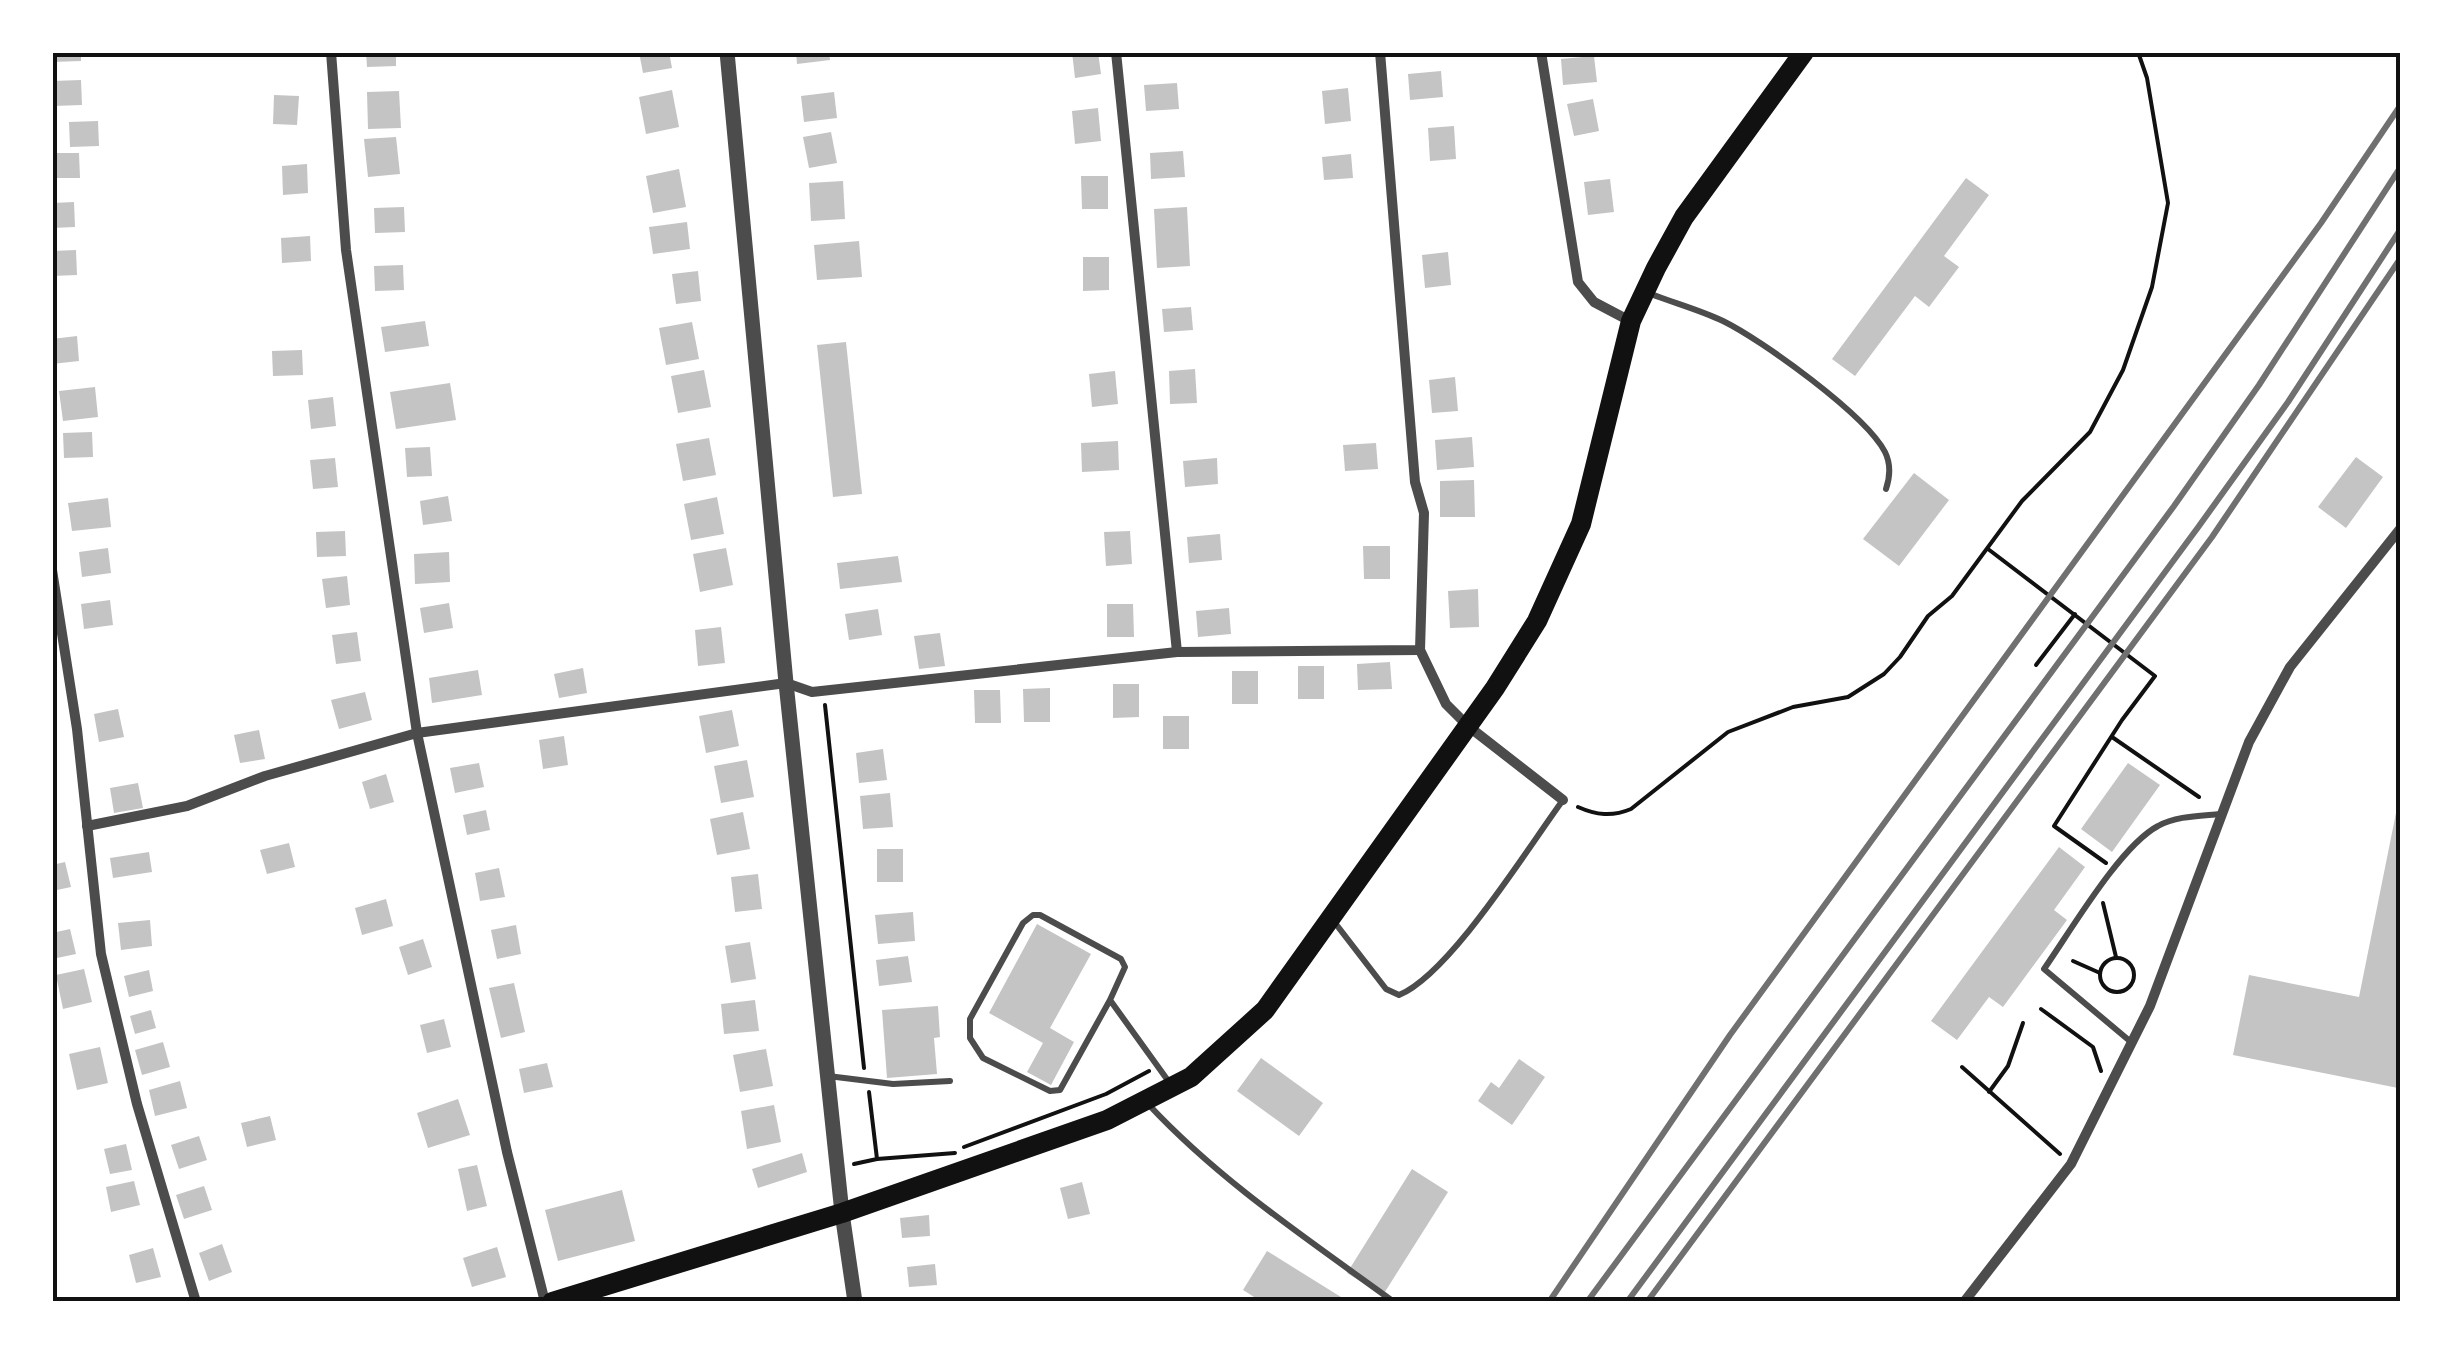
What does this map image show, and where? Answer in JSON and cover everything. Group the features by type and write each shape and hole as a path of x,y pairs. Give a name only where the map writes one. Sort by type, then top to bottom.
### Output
{"main road":[{"path":"548,1302 842,1213 1107,1120 1191,1078 1265,1010 1468,726 1537,621 1581,524 1631,321 1684,217 1804,52"}],"street":[{"path":"332,52 346,250 417,733 507,1152 548,1302"},
{"path":"726,52 786,683 842,1213 855,1302"},
{"path":"1116,52 1178,652"},
{"path":"1380,52 1415,482 1424,513 1420,650 1446,704 1468,726 1563,800"},
{"path":"1540,52 1578,282 1594,302 1631,321"},
{"path":"1964,1302 2070,1164 2150,1006 2249,742 2290,667 2400,529"},
{"path":"52,570 77,729 101,954 137,1104 196,1302"},
{"path":"87,826 187,806 265,776 417,733 786,683 812,692 1178,652 1420,650"}],"lane":[{"path":"1645,292 1738,330 1864,423 1886,454 1890,477 1886,489"},
{"path":"1332,918 1386,989 1399,995 1418,987 1458,944 1563,800"},
{"path":"2131,1042 2044,969 2114,869 2156,826 2182,818 2220,814"},
{"path":"1033,915 1120,959 1125,968 1110,1000 1060,1090 1050,1091 982,1058 970,1038 970,1019 1023,922 1033,915"},
{"path":"1110,1000 1172,1087"},
{"path":"827,1075 893,1084 950,1081"},
{"path":"1145,1101 1184,1143 1237,1187 1394,1302"}],"path":[{"path":"1563,800 1594,814 1619,814 1656,790 1728,732 1793,707 1848,697 1884,674 1928,616 1952,596 2022,501 2090,432 2123,370 2152,287 2168,204 2147,78 2138,52"},
{"path":"1988,549 2155,676 2054,826 2114,869"},
{"path":"2036,665 2075,614"},
{"path":"824,690 877,1159"},
{"path":"2111,737 2198,797"},
{"path":"2100,889 2116,959"},
{"path":"2116,959 2129,963 2133,970 2130,986 2124,992 2107,990 2100,973 2104,964 2116,959"},
{"path":"2073,961 2100,973"},
{"path":"2040,1009 2093,1047 2101,1063 2099,1079"},
{"path":"1989,1092 2008,1066 2023,1022"},
{"path":"837,1168 877,1159 954,1151 1106,1094 1157,1065"},
{"path":"1962,1068 2070,1164"},
{"path":"954,1151 958,1172"}],"building":[{"path":"52,52 81,52 81,61 52,62"},
{"path":"366,52 396,52 396,66 367,67"},
{"path":"639,52 669,52 672,68 643,73"},
{"path":"796,52 829,52 830,60 797,64"},
{"path":"1072,52 1098,52 1101,74 1075,78"},
{"path":"1594,56 1597,82 1563,85 1561,59"},
{"path":"1441,71 1443,97 1410,100 1408,74"},
{"path":"81,80 82,105 53,106 52,81"},
{"path":"1177,83 1179,109 1146,111 1144,85"},
{"path":"1348,88 1351,121 1325,124 1322,91"},
{"path":"672,90 679,127 646,134 639,97"},
{"path":"399,91 401,128 368,129 367,92"},
{"path":"834,92 837,118 804,122 801,96"},
{"path":"274,95 299,96 297,125 273,124"},
{"path":"1593,99 1599,131 1574,136 1567,104"},
{"path":"1098,108 1101,141 1075,144 1072,111"},
{"path":"98,121 99,146 70,147 69,122"},
{"path":"1454,126 1456,159 1430,161 1428,128"},
{"path":"831,132 837,163 809,168 803,137"},
{"path":"396,137 400,174 368,177 364,139"},
{"path":"1183,151 1185,177 1151,179 1150,153"},
{"path":"52,153 79,153 80,178 52,178"},
{"path":"1351,154 1353,178 1324,180 1322,157"},
{"path":"307,164 308,193 283,195 282,166"},
{"path":"679,169 686,207 653,213 646,176"},
{"path":"1081,176 1108,176 1108,209 1082,209"},
{"path":"1966,178 1989,195 1944,256 1959,267 1929,307 1915,296 1855,376 1832,359"},
{"path":"1610,179 1614,212 1588,215 1584,182"},
{"path":"843,181 845,219 811,221 809,183"},
{"path":"74,202 75,227 52,228 52,203"},
{"path":"404,207 405,232 375,233 374,208"},
{"path":"1187,207 1190,266 1157,268 1154,209"},
{"path":"687,222 690,249 653,254 649,227"},
{"path":"310,236 311,261 282,263 281,238"},
{"path":"859,241 862,277 817,280 814,245"},
{"path":"76,250 77,275 52,276 52,251"},
{"path":"1448,252 1451,285 1425,288 1422,255"},
{"path":"1083,257 1109,257 1109,290 1083,291"},
{"path":"403,265 404,290 375,291 374,266"},
{"path":"698,271 701,301 676,304 672,274"},
{"path":"1191,307 1193,330 1164,332 1162,309"},
{"path":"425,321 429,346 385,352 381,327"},
{"path":"692,322 699,359 666,365 659,328"},
{"path":"77,336 79,361 52,364 52,339"},
{"path":"846,342 862,494 833,497 817,345"},
{"path":"302,350 303,375 273,376 272,351"},
{"path":"1195,369 1197,403 1170,404 1169,371"},
{"path":"704,370 711,407 678,413 671,376"},
{"path":"1115,371 1118,404 1092,407 1089,374"},
{"path":"1455,377 1458,411 1432,413 1429,380"},
{"path":"450,383 456,420 396,429 390,392"},
{"path":"95,387 98,417 63,421 59,391"},
{"path":"333,397 336,426 311,429 308,400"},
{"path":"92,432 93,457 64,458 63,433"},
{"path":"1472,437 1474,467 1437,470 1435,440"},
{"path":"709,438 716,475 683,481 676,444"},
{"path":"1118,441 1119,470 1082,472 1081,443"},
{"path":"1376,443 1378,469 1345,471 1343,445"},
{"path":"430,447 432,476 407,477 405,448"},
{"path":"2356,457 2383,477 2346,528 2318,507"},
{"path":"335,458 338,487 313,489 310,460"},
{"path":"1217,458 1218,484 1185,487 1183,461"},
{"path":"1914,473 1949,500 1899,566 1863,539"},
{"path":"1474,480 1475,517 1440,517 1440,481"},
{"path":"448,496 452,521 423,525 420,501"},
{"path":"717,497 724,534 691,540 684,504"},
{"path":"108,498 111,527 72,531 68,503"},
{"path":"345,531 346,556 317,557 316,532"},
{"path":"1130,531 1132,564 1106,566 1104,532"},
{"path":"1220,534 1222,560 1189,563 1187,537"},
{"path":"1363,546 1390,546 1390,579 1364,579"},
{"path":"108,548 111,573 82,577 79,552"},
{"path":"726,548 733,585 700,592 693,554"},
{"path":"449,552 450,582 415,584 414,554"},
{"path":"898,556 902,582 840,589 837,563"},
{"path":"347,576 350,605 326,608 322,579"},
{"path":"1478,589 1479,627 1450,628 1448,591"},
{"path":"110,600 113,625 84,629 81,604"},
{"path":"449,603 453,628 424,633 420,608"},
{"path":"1107,604 1133,604 1134,637 1107,637"},
{"path":"1229,608 1231,634 1198,637 1196,611"},
{"path":"878,609 882,635 849,640 845,614"},
{"path":"721,627 725,663 698,666 695,630"},
{"path":"357,632 361,661 336,664 332,635"},
{"path":"940,633 945,666 919,669 914,636"},
{"path":"1390,662 1392,689 1358,690 1357,664"},
{"path":"1298,666 1324,666 1324,699 1298,699"},
{"path":"583,668 587,693 559,698 554,674"},
{"path":"478,670 482,695 432,703 429,678"},
{"path":"1232,671 1258,671 1258,704 1232,704"},
{"path":"1113,684 1139,684 1139,717 1113,718"},
{"path":"1050,688 1050,722 1024,722 1023,689"},
{"path":"974,690 1000,690 1001,723 975,723"},
{"path":"365,692 372,720 339,729 331,700"},
{"path":"118,709 124,737 99,742 94,714"},
{"path":"732,710 739,746 706,753 699,716"},
{"path":"1163,716 1189,716 1189,749 1163,749"},
{"path":"259,730 265,759 240,763 234,735"},
{"path":"564,736 568,765 543,769 539,740"},
{"path":"883,749 887,780 859,783 856,753"},
{"path":"747,760 754,797 721,803 714,766"},
{"path":"479,763 484,787 455,793 450,768"},
{"path":"2128,763 2160,785 2112,852 2081,829"},
{"path":"386,774 394,802 370,809 362,782"},
{"path":"138,783 143,808 114,813 110,788"},
{"path":"890,793 893,827 863,829 860,796"},
{"path":"2399,798 2398,1088 2233,1055 2249,975 2359,997"},
{"path":"486,810 490,830 467,835 463,815"},
{"path":"743,812 750,849 717,855 710,819"},
{"path":"289,843 295,867 267,874 260,850"},
{"path":"2059,847 2085,867 2054,910 2067,920 2003,1007 1989,997 1957,1040 1931,1021"},
{"path":"877,849 903,849 903,882 877,882"},
{"path":"149,852 152,872 113,878 110,858"},
{"path":"65,862 71,887 52,891 52,865"},
{"path":"499,868 505,897 480,901 475,873"},
{"path":"758,874 762,909 735,912 731,877"},
{"path":"386,899 393,926 362,935 355,908"},
{"path":"913,912 915,941 878,944 875,915"},
{"path":"150,920 152,946 121,950 118,923"},
{"path":"1037,924 1091,954 1050,1028 1074,1042 1051,1085 1027,1072 1043,1043 989,1013"},
{"path":"516,925 521,954 497,959 491,930"},
{"path":"70,929 76,954 52,959 52,933"},
{"path":"423,939 432,967 408,975 399,947"},
{"path":"750,942 756,979 731,983 725,946"},
{"path":"908,956 912,982 879,986 876,960"},
{"path":"84,969 92,1002 63,1009 56,975"},
{"path":"149,970 153,991 129,997 124,976"},
{"path":"514,983 525,1032 501,1038 489,988"},
{"path":"755,1000 759,1031 724,1034 721,1004"},
{"path":"938,1006 940,1037 934,1038 937,1074 887,1078 882,1010"},
{"path":"151,1010 156,1028 135,1034 130,1016"},
{"path":"444,1019 451,1047 427,1053 420,1025"},
{"path":"163,1042 170,1067 142,1075 135,1050"},
{"path":"100,1047 108,1083 77,1090 69,1054"},
{"path":"766,1049 773,1086 740,1092 733,1055"},
{"path":"1261,1058 1323,1103 1299,1136 1237,1091"},
{"path":"1519,1059 1545,1077 1512,1125 1478,1101 1491,1082 1499,1088"},
{"path":"547,1063 553,1087 524,1093 519,1069"},
{"path":"180,1081 187,1108 155,1116 149,1090"},
{"path":"458,1099 470,1135 428,1148 417,1113"},
{"path":"774,1105 781,1142 747,1149 741,1111"},
{"path":"270,1116 276,1140 247,1147 241,1123"},
{"path":"199,1136 207,1160 179,1169 171,1145"},
{"path":"126,1144 132,1170 110,1174 104,1149"},
{"path":"802,1153 807,1172 758,1188 752,1169"},
{"path":"477,1165 487,1206 467,1211 458,1169"},
{"path":"1412,1169 1448,1192 1383,1295 1347,1273"},
{"path":"134,1181 140,1205 111,1212 106,1187"},
{"path":"1082,1182 1090,1214 1068,1219 1060,1188"},
{"path":"204,1186 212,1210 184,1219 176,1195"},
{"path":"622,1190 635,1241 558,1261 545,1210"},
{"path":"929,1215 930,1236 902,1238 900,1218"},
{"path":"222,1244 232,1272 209,1281 199,1253"},
{"path":"497,1247 506,1277 472,1287 463,1258"},
{"path":"153,1248 161,1277 136,1283 129,1255"},
{"path":"1267,1251 1349,1302 1262,1302 1243,1290"},
{"path":"935,1264 937,1285 909,1287 907,1267"}],"railway":[{"path":"1549,1302 1730,1035 2321,223 2400,106"},
{"path":"1587,1302 2174,506 2259,385 2400,168"},
{"path":"1627,1302 2199,526 2288,402 2400,230"},
{"path":"1647,1302 2212,537 2400,259"}]}
